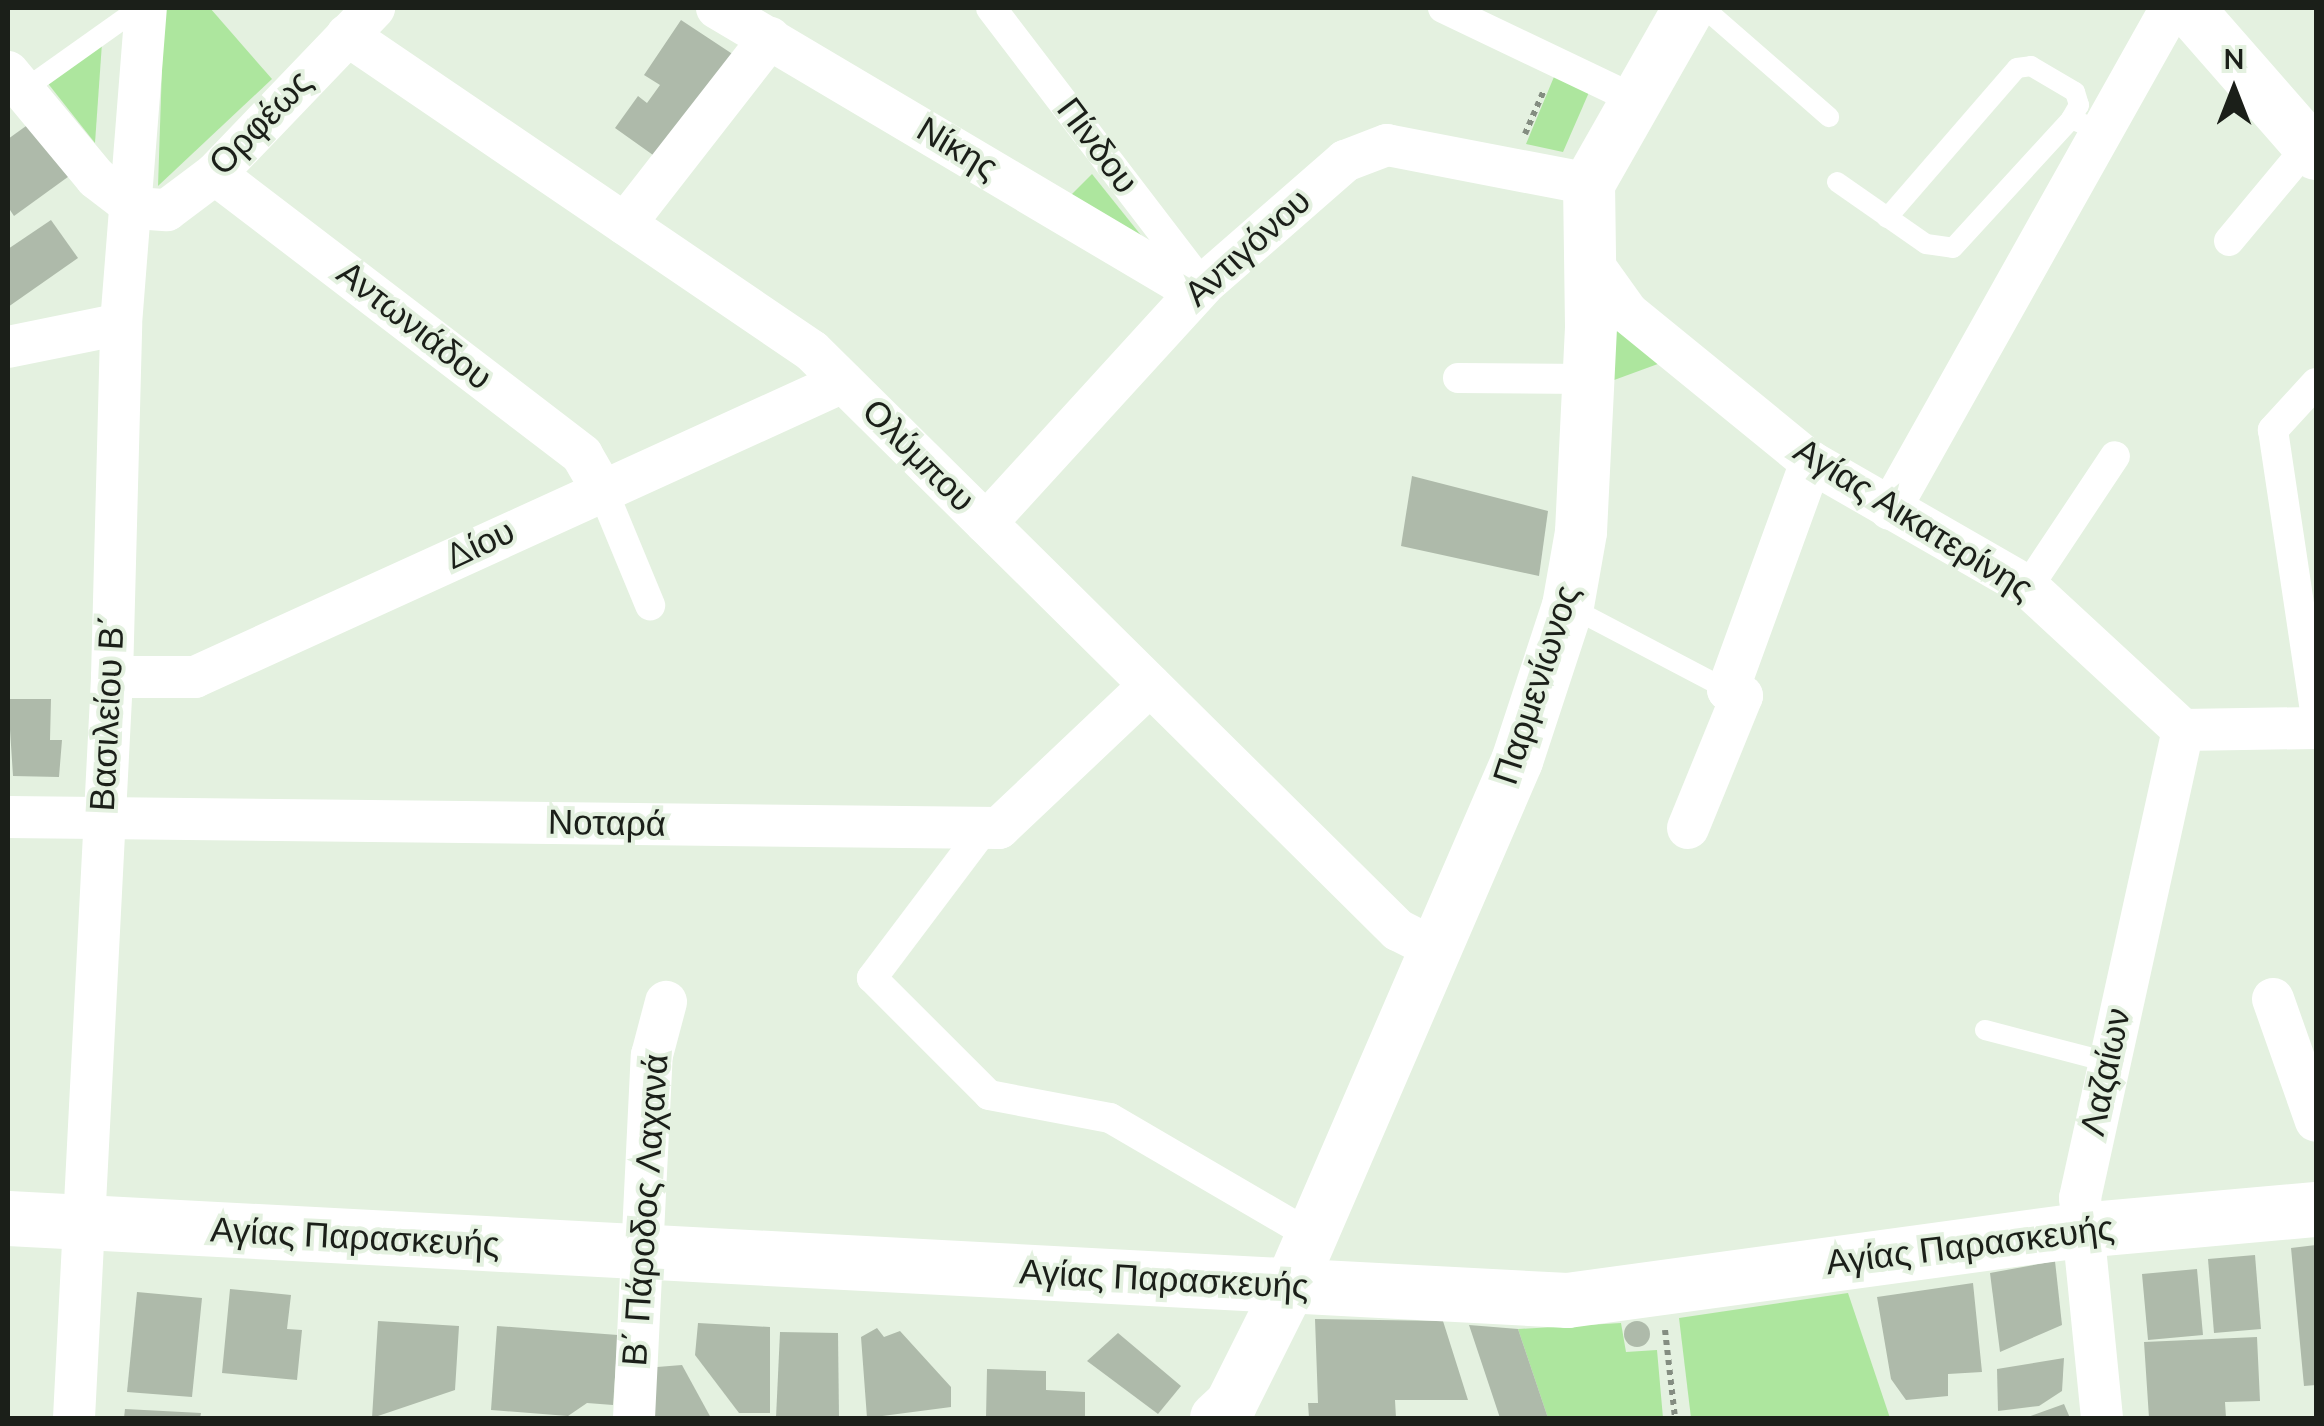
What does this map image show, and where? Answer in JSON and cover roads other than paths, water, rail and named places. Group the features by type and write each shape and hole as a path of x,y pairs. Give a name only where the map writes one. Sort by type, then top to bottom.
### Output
{"main road":[{"name":"Αγίας Παρασκευής","path":"8,1218 642,1255 1567,1300 2080,1230 2316,1208"}],"street":[{"name":"Βασιλείου Β΄","path":"74,1418 81,1221 112,676 121,324 134,208 143,8"},
{"name":"Νίκης","path":"718,8 1199,288"},
{"name":"Πίνδου","path":"991,8 1199,288"},
{"path":"1443,8 1634,99"},
{"name":"Παρμενίωνος","path":"1229,1414 1290,1286 1431,947 1517,761 1568,606 1580,532 1588,379 1589,184 1689,8"},
{"path":"1890,509 2088,126 2172,8"},
{"path":"2188,8 2313,150 2229,240"},
{"name":"Ορφέως","path":"134,208 167,210 215,174 360,21"},
{"name":"Ολύμπου","path":"360,21 624,224 812,351 1398,930 1431,947"},
{"path":"624,224 770,38"},
{"path":"13,88 96,178 134,208"},
{"name":"Αντιγόνου","path":"986,524 1199,288 1345,162 1387,146 1589,184"},
{"name":"Αντωνιάδου","path":"215,174 582,455 602,489"},
{"name":"Αγίας Αικατερίνης","path":"1590,260 1628,313 1811,462 2028,587 2183,730"},
{"path":"8,347 121,324"},
{"path":"1458,378 1588,379"},
{"name":"Δίου","path":"112,676 195,676 843,382"},
{"path":"2316,383 2273,430 2316,719"},
{"path":"2028,587 2115,456"},
{"path":"1688,828 1742,696 1728,690 1811,462"},
{"path":"602,489 650,605"},
{"path":"1150,685 998,828 985,828 872,978 989,1095 1110,1118 1312,1236"},
{"path":"2183,730 2316,728"},
{"name":"Λαζαίων","path":"2102,1418 2080,1230 2080,1198 2183,730"},
{"name":"Νοταρά","path":"8,818 985,828"},
{"path":"2273,999 2316,1121"},
{"name":"Β΄ Πάροδος Λαχανά","path":"634,1418 652,1054 666,1002"}],"lane":[{"path":"13,88 143,8"},
{"path":"1704,8 1830,118"},
{"path":"1837,182 1887,218 1926,244 1953,248 2088,126 2075,92 2031,66 2017,68 1887,218"},
{"path":"1568,606 1728,690"},
{"path":"1986,1030 2108,1062"}]}
